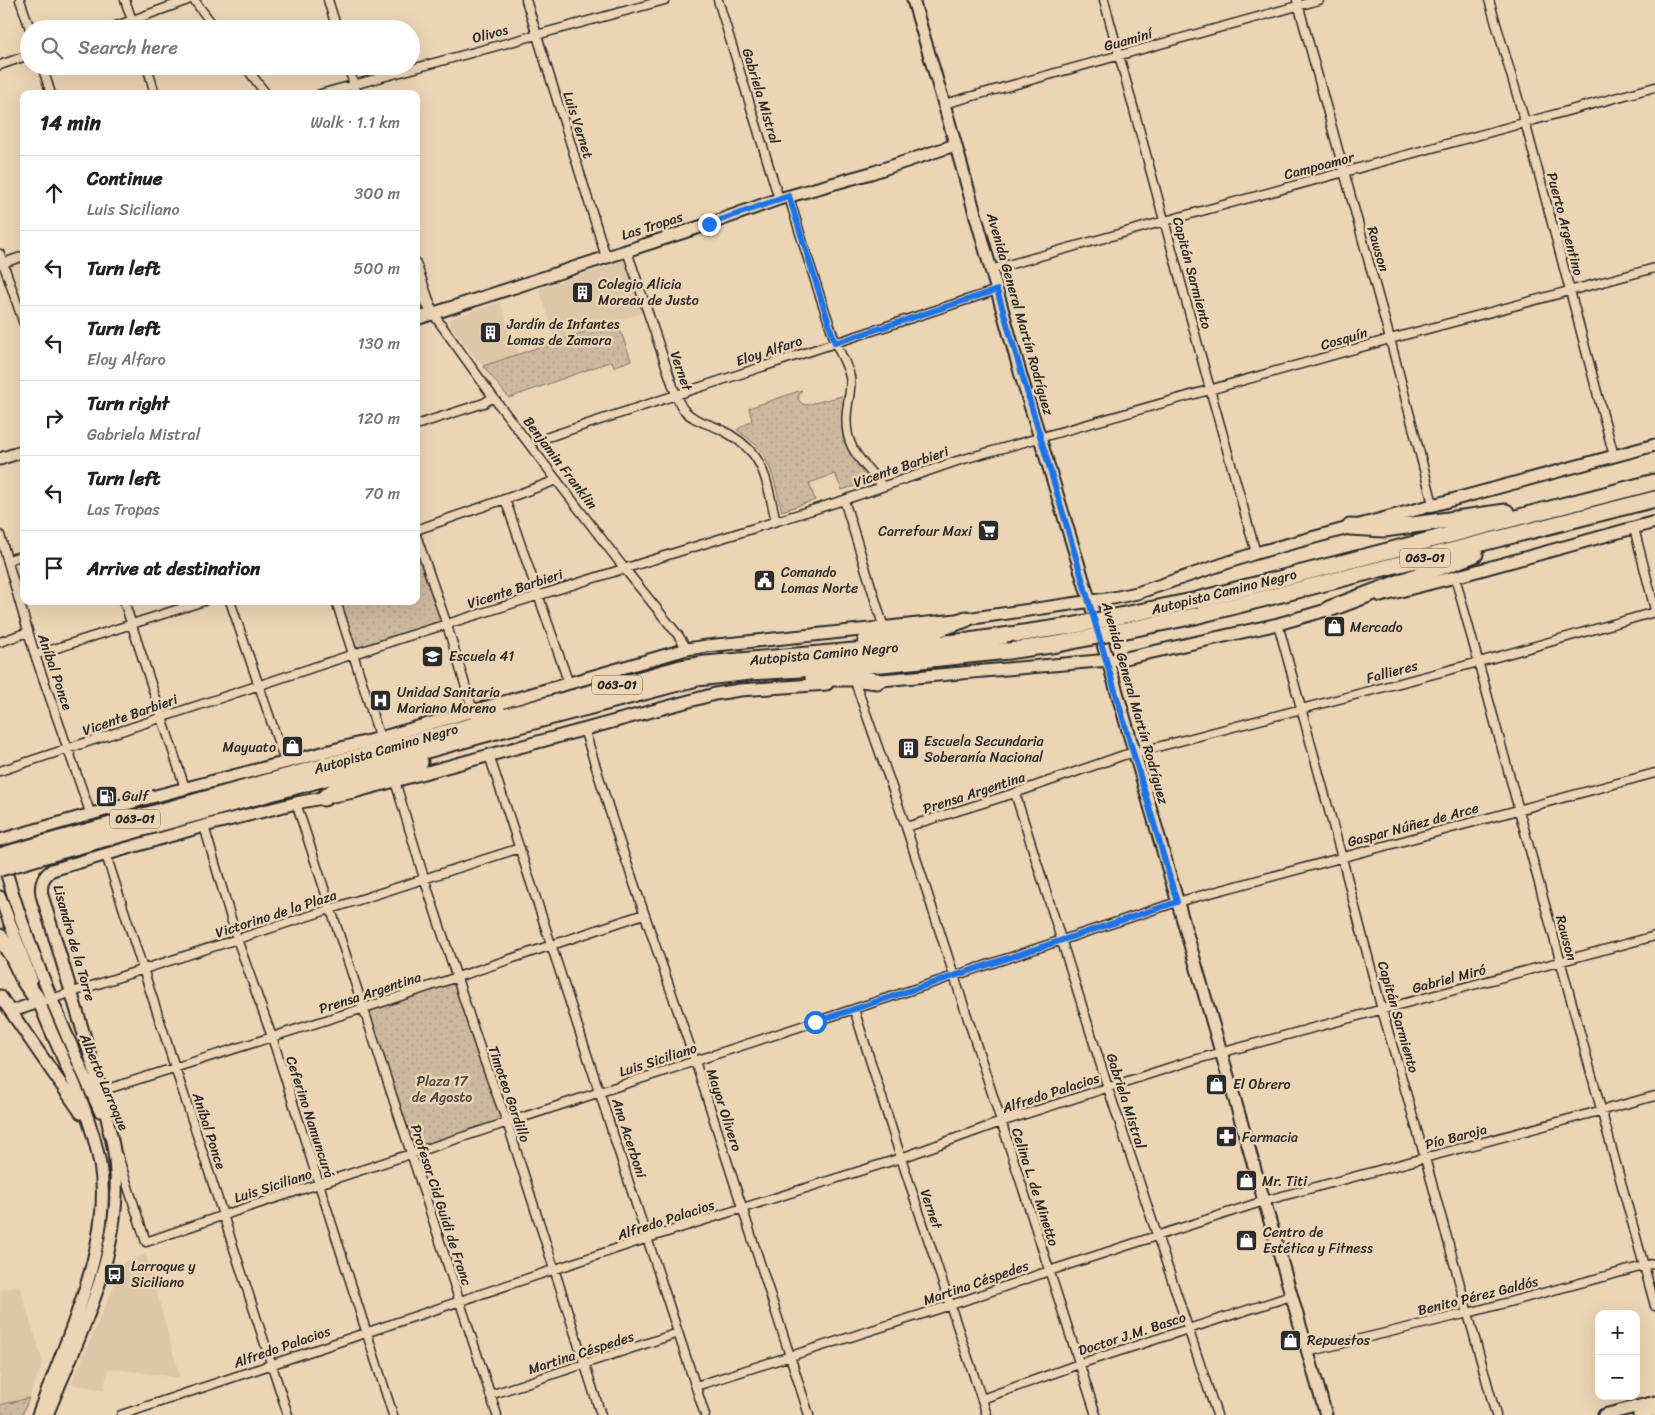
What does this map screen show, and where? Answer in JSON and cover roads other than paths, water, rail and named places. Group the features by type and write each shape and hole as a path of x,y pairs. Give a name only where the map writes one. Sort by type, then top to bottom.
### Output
{"highway":[{"name":"Autopista Camino Negro","path":"0,868 44,850 568,691 681,668 969,641 1071,626 1197,600 1655,482"},
{"name":"Autopista Camino Negro","path":"0,856 44,850 697,678 750,672 882,664 1058,644 1195,616 1655,499"},
{"path":"1350,527 1384,529 1570,504"},
{"path":"1329,608 1494,547 1586,521 1628,506"},
{"path":"753,660 769,654 843,642 924,634 966,619"},
{"path":"697,678 738,680 838,677 877,681"},
{"path":"473,711 482,713 568,691"},
{"path":"324,798 335,790 443,754 485,734"},
{"path":"0,937 12,955 25,982 45,1000"}],"street":[{"path":"20,0 27,20"},
{"path":"125,0 132,20"},
{"path":"145,20 188,0"},
{"path":"194,0 209,20"},
{"path":"328,0 334,20"},
{"name":"Luis Vernet","path":"526,0 606,257"},
{"name":"Olivos","path":"420,66 665,0"},
{"name":"Gabriela Mistral","path":"718,0 835,343 846,363 850,378 847,435 856,454 883,486"},
{"name":"Avenida General Martín Rodríguez","path":"913,0 990,270 1108,661 1326,1415"},
{"name":"Capitán Sarmiento","path":"1104,0 1256,553"},
{"name":"Guaminí","path":"944,104 1298,3 1319,0"},
{"name":"Puerto Argentino","path":"1489,0 1524,122 1614,456"},
{"name":"Rawson","path":"1298,3 1433,504"},
{"path":"0,65 20,58"},
{"path":"45,75 50,90"},
{"path":"150,75 154,90"},
{"path":"252,75 263,90"},
{"path":"351,75 356,90"},
{"name":"Olivos","path":"334,90 387,75"},
{"name":"Campoamor","path":"990,270 1165,220 1655,87"},
{"name":"Las Tropas","path":"420,318 784,198 871,173 955,145"},
{"name":"Vernet","path":"627,250 682,408 690,416 736,439 753,454 769,484 776,521"},
{"path":"0,254 20,313"},
{"path":"2,264 20,257"},
{"name":"Cosquín","path":"1040,436 1655,268"},
{"path":"420,274 434,313"},
{"name":"Eloy Alfaro","path":"548,437 997,290"},
{"name":"Benjamin Franklin","path":"420,295 493,397 687,649"},
{"path":"420,424 484,403 493,397"},
{"name":"Vicente Barbieri","path":"0,772 538,594 844,500 957,461 1040,436"},
{"path":"505,499 538,594 568,691 687,649 966,619 1090,602 1137,593 1256,553 1655,445"},
{"path":"0,459 20,452"},
{"path":"420,529 557,480"},
{"path":"844,500 884,628"},
{"path":"106,854 204,826 395,781 584,729 730,692 1108,661 1278,624 1329,608 1455,577 1655,522"},
{"path":"1634,528 1655,611"},
{"name":"Aníbal Ponce","path":"0,535 20,603"},
{"path":"0,840 185,788 380,738 473,711 447,625 420,547"},
{"path":"8,560 20,556"},
{"name":"Rawson","path":"1455,577 1655,1306"},
{"name":"Aníbal Ponce","path":"20,605 35,655 91,815"},
{"path":"125,605 185,788"},
{"path":"35,655 191,605"},
{"path":"231,605 285,762"},
{"path":"337,605 352,656 380,738"},
{"name":"Fallieres","path":"1134,753 1479,662 1655,611"},
{"name":"Capitán Sarmiento","path":"1278,624 1382,1010 1496,1415"},
{"path":"0,642 28,632"},
{"name":"Celina L. de Minetto","path":"856,682 906,827 1096,1415"},
{"name":"Mayor Olivero","path":"584,729 644,914 695,1061 809,1415"},
{"name":"Prensa Argentina","path":"906,827 1134,753"},
{"name":"Ana Acerboni","path":"489,755 705,1415"},
{"name":"Gaspar Núñez de Arce","path":"1177,902 1655,773"},
{"name":"Timoteo Gordillo","path":"395,781 456,977 507,1122 601,1415"},
{"name":"Gabriela Mistral","path":"1014,793 1108,1088 1217,1415"},
{"name":"Profesor Cid Guidi de Franc","path":"296,803 497,1415"},
{"name":"Ceferino Namuncurá","path":"204,826 238,939 272,1037 393,1415"},
{"name":"Victorino de la Plaza","path":"45,1000 144,970 520,848"},
{"name":"Alberto Larroque","path":"0,850 45,1000 90,1127 100,1165 102,1203 100,1228 89,1278 38,1415"},
{"name":"Aníbal Ponce","path":"106,854 288,1415"},
{"name":"Lisandro de la Torre","path":"106,854 59,867 49,872 40,886 101,1091 112,1139 146,1242"},
{"name":"Alberto Larroque","path":"0,896 45,1000 112,1139 117,1189 108,1253 93,1304 47,1415"},
{"name":"Luis Siciliano","path":"146,1242 1177,902"},
{"name":"Prensa Argentina","path":"101,1091 364,1008 644,914"},
{"name":"Gabriel Miró","path":"1220,1051 1382,1010 1655,936"},
{"path":"0,996 90,1127"},
{"path":"12,1011 45,1000"},
{"name":"Vernet","path":"854,1009 901,1158 987,1415"},
{"name":"Alfredo Palacios","path":"121,1415 648,1238 901,1158 1001,1122 1220,1051"},
{"name":"Pío Baroja","path":"1264,1201 1655,1096"},
{"name":"Martina Céspedes","path":"696,1386 951,1305 1264,1201"},
{"name":"Benito Pérez Galdós","path":"1307,1352 1655,1263"},
{"name":"Doctor J.M. Basco","path":"982,1399 1079,1364 1291,1296"},
{"name":"Martina Céspedes","path":"490,1395 678,1333"},
{"path":"1604,1415 1655,1402"},
{"path":"1639,1415 1655,1411"}],"place":[{"name":"Colegio Alicia Moreau de Justo","path":"582,292"},
{"name":"Jardín de Infantes Lomas de Zamora","path":"491,332"},
{"name":"Carrefour Maxi","path":"988,531"},
{"name":"Comando Lomas Norte","path":"765,580"},
{"name":"Mercado","path":"1334,627"},
{"name":"Escuela 41","path":"433,656"},
{"name":"Unidad Sanitaria Mariano Moreno","path":"381,700"},
{"name":"Mayuato","path":"292,747"},
{"name":"Escuela Secundaria Soberanía Nacional","path":"908,749"},
{"name":"Gulf","path":"106,796"},
{"name":"El Obrero","path":"1217,1084"},
{"name":"Farmacia","path":"1226,1137"},
{"name":"Mr. Titi","path":"1246,1181"},
{"name":"Centro de Estética y Fitness","path":"1247,1240"},
{"name":"Larroque y Siciliano","path":"115,1274"},
{"name":"Repuestos","path":"1291,1340"}],"park label":[{"name":"Plaza 17 de Agosto","path":"442,1090"}]}
